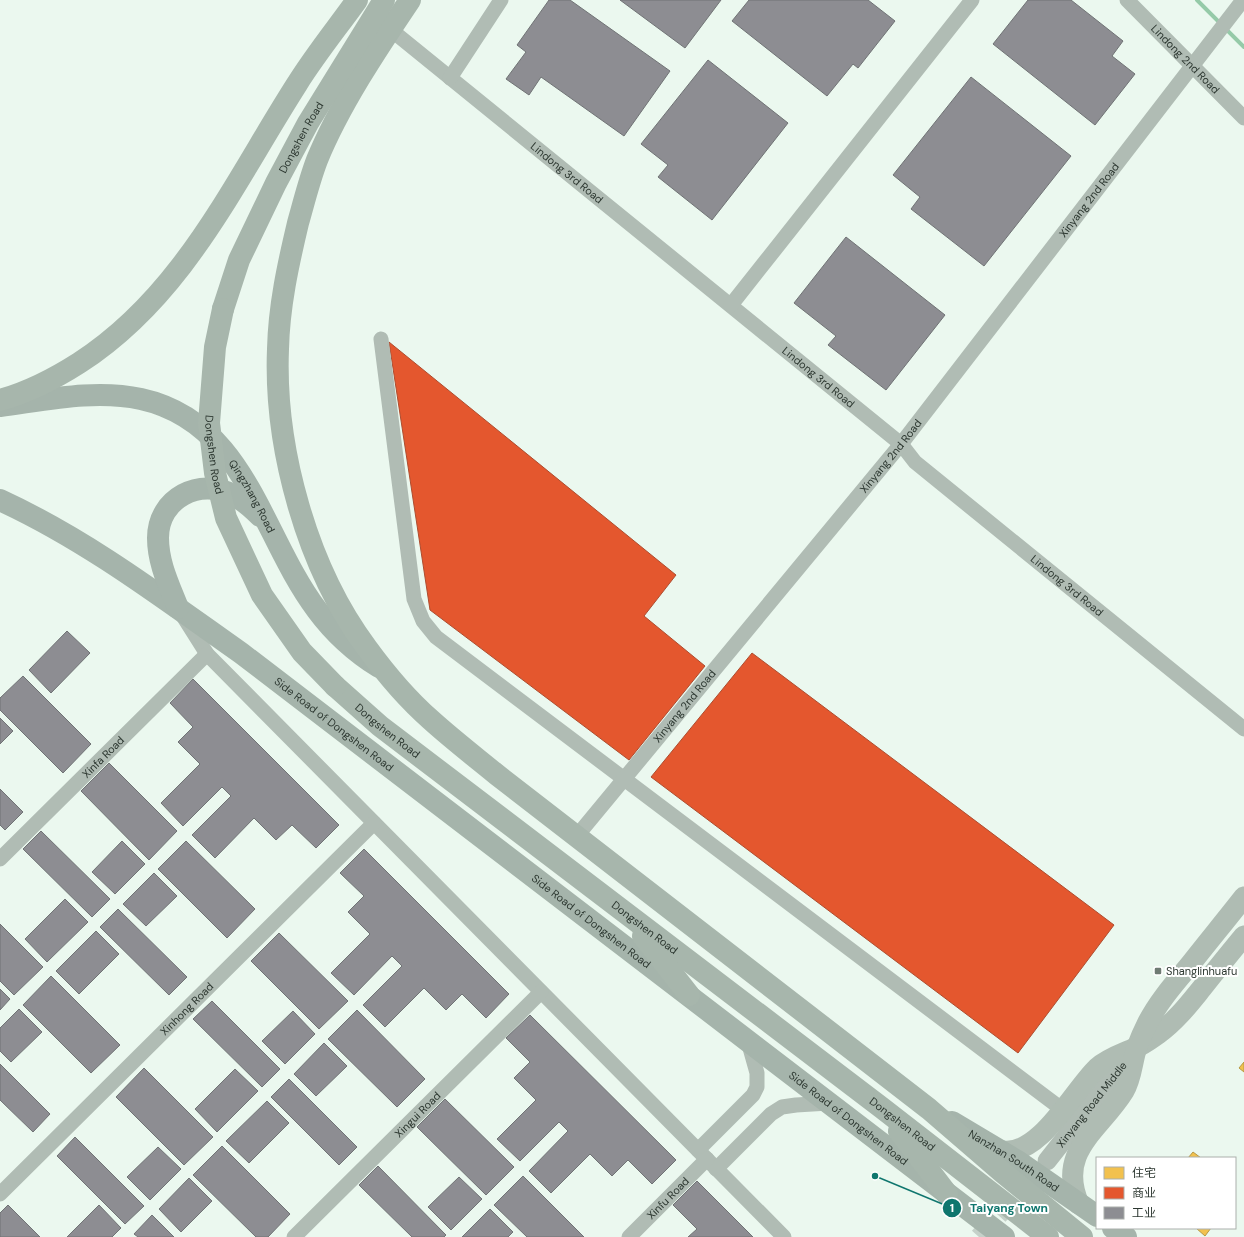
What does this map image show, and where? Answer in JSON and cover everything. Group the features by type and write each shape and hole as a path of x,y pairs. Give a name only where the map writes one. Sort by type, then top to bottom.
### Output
{"highway":[{"path":"0,400 39,386 64,372 110,341 148,305 183,264 204,235 298,83 357,0"},
{"name":"Dongshen Road","path":"384,0 308,123 239,260 223,309 215,347 210,423 215,473 226,518 262,595 302,652 335,686 380,726 882,1108 1048,1237"},
{"name":"Dongshen Road","path":"410,0 390,29 354,89 333,126 318,159 306,193 289,260 281,305 278,350 281,418 294,486 304,521 318,560 333,594 346,617 385,671 430,719 496,774 576,837 929,1109 1008,1177 1082,1237"},
{"path":"624,912 689,995"},
{"path":"882,1108 947,1194"}],"main road":[{"name":"Qingzhang Road","path":"0,406 65,398 102,396 141,399 180,413 200,427 234,462 248,484 299,583 317,610 333,630 354,649 385,671"},
{"path":"178,608 162,566 158,549 160,522 166,510 174,501 184,493 199,489 216,489 233,495 266,521"},
{"path":"0,500 58,530 115,565 178,608"},
{"name":"Side Road of Dongshen Road","path":"178,608 247,657 1004,1237"},
{"name":"Xinyang Road Middle","path":"1137,1047 1160,1002 1244,897"},
{"name":"Xinyang Road Middle","path":"1137,1047 1159,1034 1178,1017 1244,936"},
{"path":"1003,1152 1010,1152 1024,1147 1040,1136 1098,1067 1115,1056 1137,1047"},
{"path":"1079,1204 1074,1191 1072,1172 1076,1155 1084,1142 1124,1090 1132,1070 1137,1047"},
{"name":"Nanzhan South Road","path":"929,1109 1003,1152 1096,1215"},
{"path":"1114,1229 1126,1237"}],"street":[{"path":"450,78 501,0"},
{"path":"731,305 972,0"},
{"name":"Lindong 2nd Road","path":"1126,0 1244,118"},
{"name":"Xinyang 2nd Road","path":"576,837 901,444 1243,0"},
{"name":"Lindong 3rd Road","path":"390,29 901,444 915,462 1244,729"},
{"path":"381,338 414,600 423,621 436,637 1063,1110"},
{"path":"178,608 207,654 784,1237"},
{"name":"Xinfa Road","path":"0,859 207,654"},
{"name":"Xinhong Road","path":"0,1194 374,823"},
{"name":"Xingui Road","path":"294,1237 541,992"},
{"path":"707,1160 753,1095 757,1087 757,1074 748,1040"},
{"name":"Xinyang Road Middle","path":"1047,1161 1137,1047"},
{"path":"707,1160 782,1107 829,1103"},
{"name":"Xinfu Road","path":"629,1237 707,1160"}],"building: 住宅":[{"path":"1244,1062 1244,1072 1239,1068"},
{"path":"1193,1152 1200,1157 1189,1157"},
{"path":"1197,1229 1210,1229 1205,1236"}],"building: 商业":[{"path":"389,342 676,575 644,616 705,666 629,760 430,610"},
{"path":"752,653 1114,925 1018,1053 651,777"}],"building: 工业":[{"path":"549,0 570,0 670,71 624,136 541,77 529,95 506,79 526,52 517,45"},
{"path":"620,0 721,0 685,48"},
{"path":"749,0 868,0 895,21 858,68 853,64 827,96 732,21"},
{"path":"1028,0 1071,0 1123,41 1112,56 1135,74 1095,125 993,44"},
{"path":"708,60 788,123 712,220 658,177 668,165 641,144"},
{"path":"971,77 1071,156 984,266 911,209 920,197 893,175"},
{"path":"846,237 945,315 886,390 828,345 836,336 794,303"},
{"path":"67,631 90,653 51,693 29,670"},
{"path":"23,676 91,744 63,773 0,710 0,698"},
{"path":"193,679 339,825 316,848 292,825 276,840 254,818 215,858 192,835 231,796 222,787 183,826 161,803 200,764 178,742 193,727 170,703"},
{"path":"0,718 13,731 0,744"},
{"path":"109,763 177,831 149,860 81,791"},
{"path":"0,789 23,812 5,830 0,825"},
{"path":"41,831 110,899 92,917 23,849"},
{"path":"122,841 145,864 115,894 92,872"},
{"path":"186,841 255,909 227,938 158,869"},
{"path":"364,849 509,994 486,1018 462,994 446,1010 424,988 385,1027 363,1005 402,966 392,956 354,995 331,973 370,934 348,912 364,896 340,873"},
{"path":"154,873 177,896 146,926 123,904"},
{"path":"65,899 88,922 47,962 25,939"},
{"path":"118,909 187,977 169,995 100,927"},
{"path":"0,924 43,967 14,995 0,981"},
{"path":"96,931 119,954 79,994 56,971"},
{"path":"279,933 348,1001 319,1029 251,961"},
{"path":"51,976 120,1045 91,1073 23,1005"},
{"path":"0,989 10,999 0,1010"},
{"path":"212,1001 280,1069 262,1087 193,1019"},
{"path":"19,1009 42,1032 11,1062 0,1051 0,1028"},
{"path":"357,1010 425,1079 397,1107 328,1039"},
{"path":"293,1011 315,1034 285,1064 262,1041"},
{"path":"530,1015 676,1160 652,1184 628,1160 612,1176 590,1154 551,1193 529,1171 568,1131 559,1122 520,1161 497,1139 536,1100 514,1078 530,1062 506,1038"},
{"path":"324,1043 347,1066 316,1096 294,1074"},
{"path":"0,1064 50,1114 33,1132 0,1100"},
{"path":"144,1068 213,1137 184,1165 116,1097"},
{"path":"235,1069 258,1091 217,1132 195,1109"},
{"path":"289,1079 357,1147 339,1165 271,1097"},
{"path":"445,1099 514,1167 486,1195 417,1127"},
{"path":"267,1101 289,1123 249,1163 226,1141"},
{"path":"75,1137 144,1206 125,1224 57,1156"},
{"path":"222,1146 290,1214 268,1237 256,1237 193,1175"},
{"path":"158,1147 181,1169 150,1200 127,1177"},
{"path":"378,1166 446,1235 444,1237 412,1237 359,1185"},
{"path":"523,1176 584,1237 527,1237 494,1205"},
{"path":"459,1177 482,1199 451,1230 428,1207"},
{"path":"189,1178 212,1201 181,1232 159,1209"},
{"path":"697,1181 753,1237 688,1237 697,1229 673,1205"},
{"path":"8,1205 40,1237 0,1237 0,1213"},
{"path":"99,1205 121,1228 112,1237 67,1237"},
{"path":"490,1209 513,1232 508,1237 462,1237"},
{"path":"152,1215 174,1237 138,1237 134,1234"}],"waterway":[{"path":"1197,0 1244,47"}],"tunnel":[{"path":"979,1237 1017,1195"}],"place":[{"name":"Shanglinhuafu","path":"1158,971"},
{"name":"Taiyang Town","path":"875,1176"}]}
